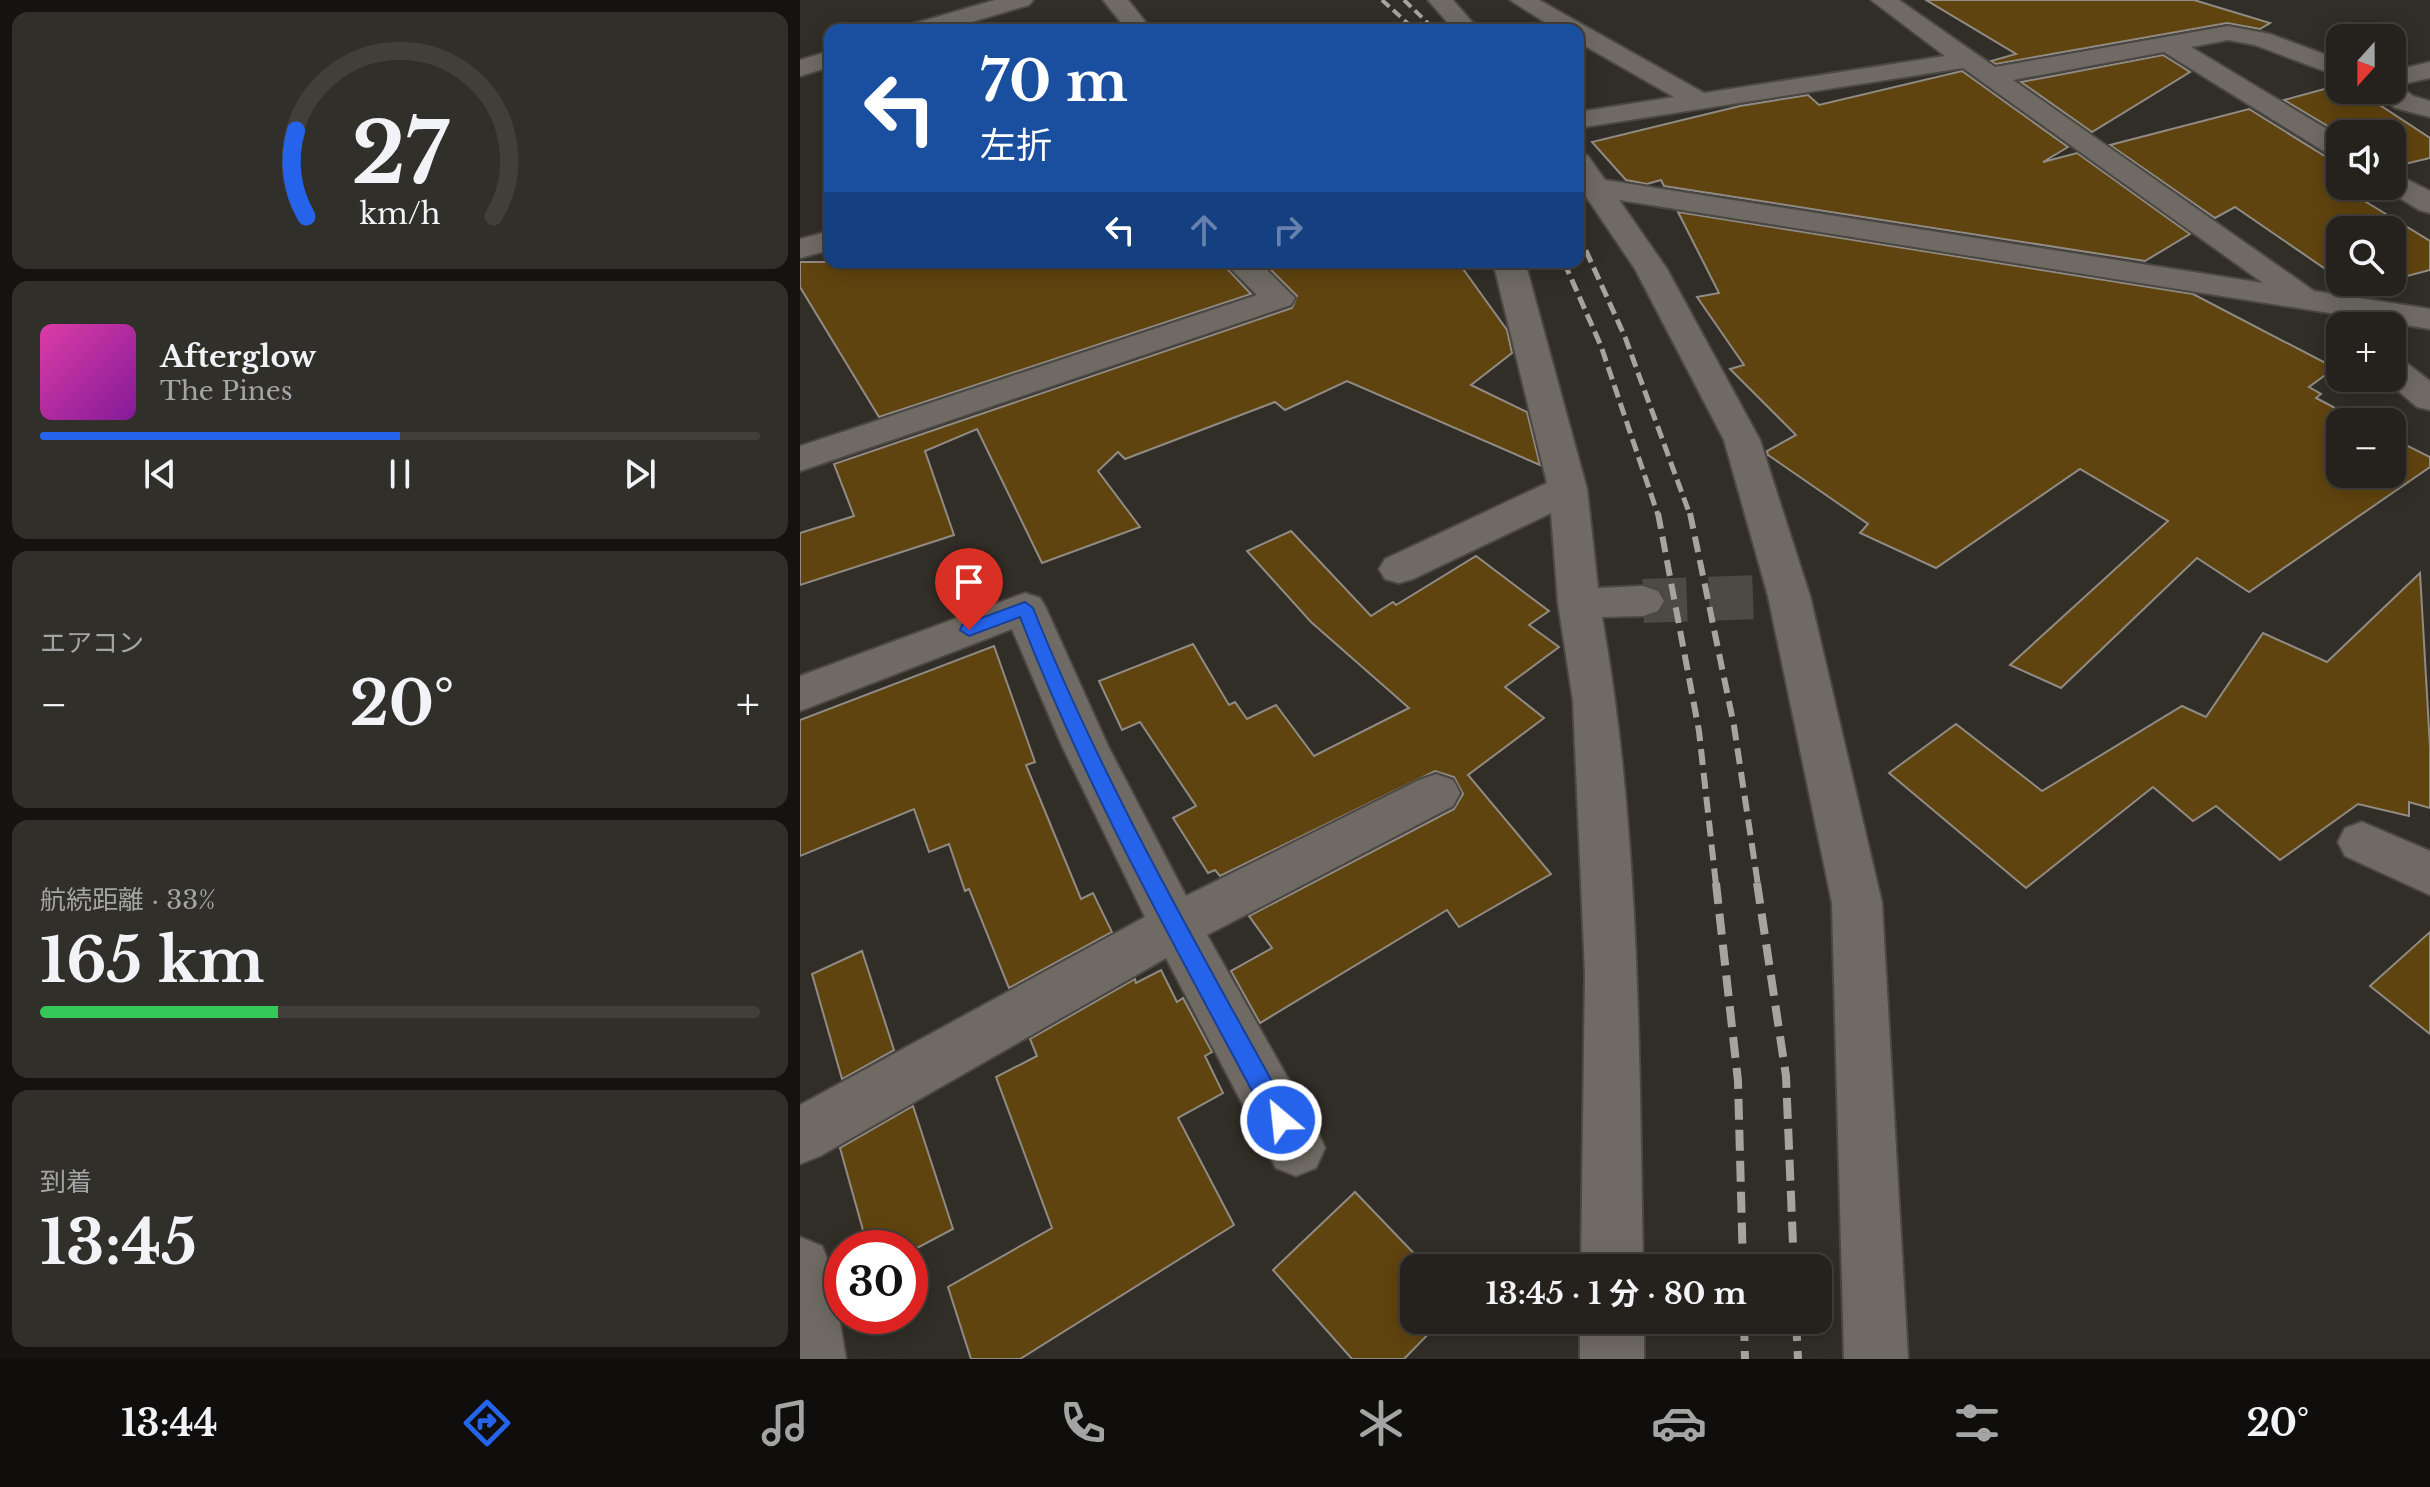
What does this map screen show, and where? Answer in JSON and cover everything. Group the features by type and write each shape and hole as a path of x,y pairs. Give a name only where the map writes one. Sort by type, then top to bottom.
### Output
{"street":[{"path":"939,24 1021,0"},
{"path":"1115,0 1135,24"},
{"path":"1440,0 1462,24"},
{"path":"1522,0 1564,24"},
{"path":"1883,0 2326,314"},
{"path":"1991,76 2228,33 2261,39 2326,64"},
{"path":"1584,36 1698,100"},
{"path":"2167,43 2326,140"},
{"path":"1584,119 1967,60"},
{"path":"800,68 824,61"},
{"path":"2406,76 2430,70"},
{"path":"2406,103 2430,109"},
{"path":"1584,178 2430,319"},
{"path":"1584,178 1651,269 1742,440 1789,596 1857,903 1876,1359"},
{"path":"2406,189 2430,204"},
{"path":"800,249 824,242"},
{"path":"800,459 1279,298 1246,268"},
{"path":"1511,268 1568,489 1579,603 1595,701 1611,973 1612,1254"},
{"path":"2406,379 2430,399"},
{"path":"1399,569 1568,489"},
{"path":"1579,603 1643,601"},
{"path":"800,694 1025,608 1057,690 1176,926 1296,1148"},
{"path":"800,1136 1176,926 1436,793"},
{"path":"2362,842 2430,874"},
{"path":"800,1268 814,1359"},
{"path":"1612,1334 1612,1359"}],"building":[{"path":"1926,0 2194,0 2270,23 2260,29 2227,23 1996,64 1991,61 2016,54"},
{"path":"2163,55 2190,72 2092,132 2021,82"},
{"path":"1962,71 2068,147 2043,162 2077,153 2190,234 2145,261 1664,186 1661,180 1647,184 1626,180 1592,142 1740,106 1808,95 1819,105"},
{"path":"2326,89 2326,104 2378,104 2403,120 2326,120 2326,125 2284,100"},
{"path":"2249,109 2326,157 2326,200 2363,200 2389,216 2326,216 2326,269 2235,207 2215,218 2110,145"},
{"path":"2406,122 2430,138 2430,158 2406,164"},
{"path":"1678,212 2193,294 2326,363 2326,375 2309,387 2321,394 2316,398 2335,408 2326,408 2326,488 2400,488 2249,592 2197,558 2061,688 2010,665 2168,521 2080,469 1936,568 1860,533 1868,524 1768,455 1767,451 1796,435 1730,369 1744,365 1697,297 1719,293"},
{"path":"2406,226 2430,241 2430,270 2406,276"},
{"path":"800,262 824,262 824,268 1227,268 1251,294 879,417 800,287"},
{"path":"1269,268 1462,268 1507,330 1512,353 1471,385 1527,412 1540,465 1347,381 1285,410 1275,402 1125,459 1118,452 1098,471 1140,527 1042,563 977,429 925,451 954,535 800,585 800,533 854,516 834,464 1292,308 1297,296"},
{"path":"2406,445 2430,457 2430,467 2406,484"},
{"path":"1291,531 1371,616 1393,602 1396,605 1476,556 1549,611 1529,625 1559,647 1505,687 1544,718 1468,775 1551,874 1459,927 1447,910 1260,1023 1231,971 1272,948 1249,916 1454,809 1463,794 1454,777 1435,771 1220,876 1215,870 1208,873 1173,818 1196,806 1140,722 1122,730 1099,681 1193,644 1229,705 1235,702 1247,719 1276,705 1314,756 1409,708 1311,622 1247,551"},
{"path":"2420,573 2430,747 2430,808 2409,802 2409,816 2358,804 2280,860 2216,806 2193,821 2153,787 2026,888 1889,773 1956,724 2042,791 2182,706 2206,717 2263,633 2327,662"},
{"path":"994,646 1035,762 1026,765 1081,899 1093,893 1112,932 1009,988 969,889 965,891 949,844 929,852 914,809 800,856 800,720"},
{"path":"2430,932 2430,1034 2370,986"},
{"path":"862,951 894,1050 842,1079 812,974"},
{"path":"1161,970 1177,1002 1183,998 1212,1052 1205,1056 1223,1093 1178,1118 1234,1225 1020,1359 971,1359 948,1287 1052,1228 996,1077 1037,1056 1030,1039 1135,979 1136,983"},
{"path":"913,1106 953,1229 928,1242 928,1230 863,1230 840,1148"},
{"path":"1355,1192 1415,1254 1400,1254 1400,1334 1428,1334 1404,1359 1352,1359 1273,1270"}],"tunnel":[{"path":"1643,601 1789,596"}],"railway":[{"path":"1382,0 1408,24"},
{"path":"1404,0 1429,24"},
{"path":"1584,246 1625,337 1690,515"},
{"path":"1567,268 1601,346 1658,515"},
{"path":"1658,513 1699,731 1716,885"},
{"path":"1690,513 1734,726 1758,885"},
{"path":"1716,883 1738,1081 1743,1254"},
{"path":"1757,883 1786,1076 1793,1254"},
{"path":"1744,1334 1745,1359"},
{"path":"1797,1334 1798,1359"}],"route":[{"path":"969,630 1025,608 1057,690 1176,926 1281,1120"}]}
